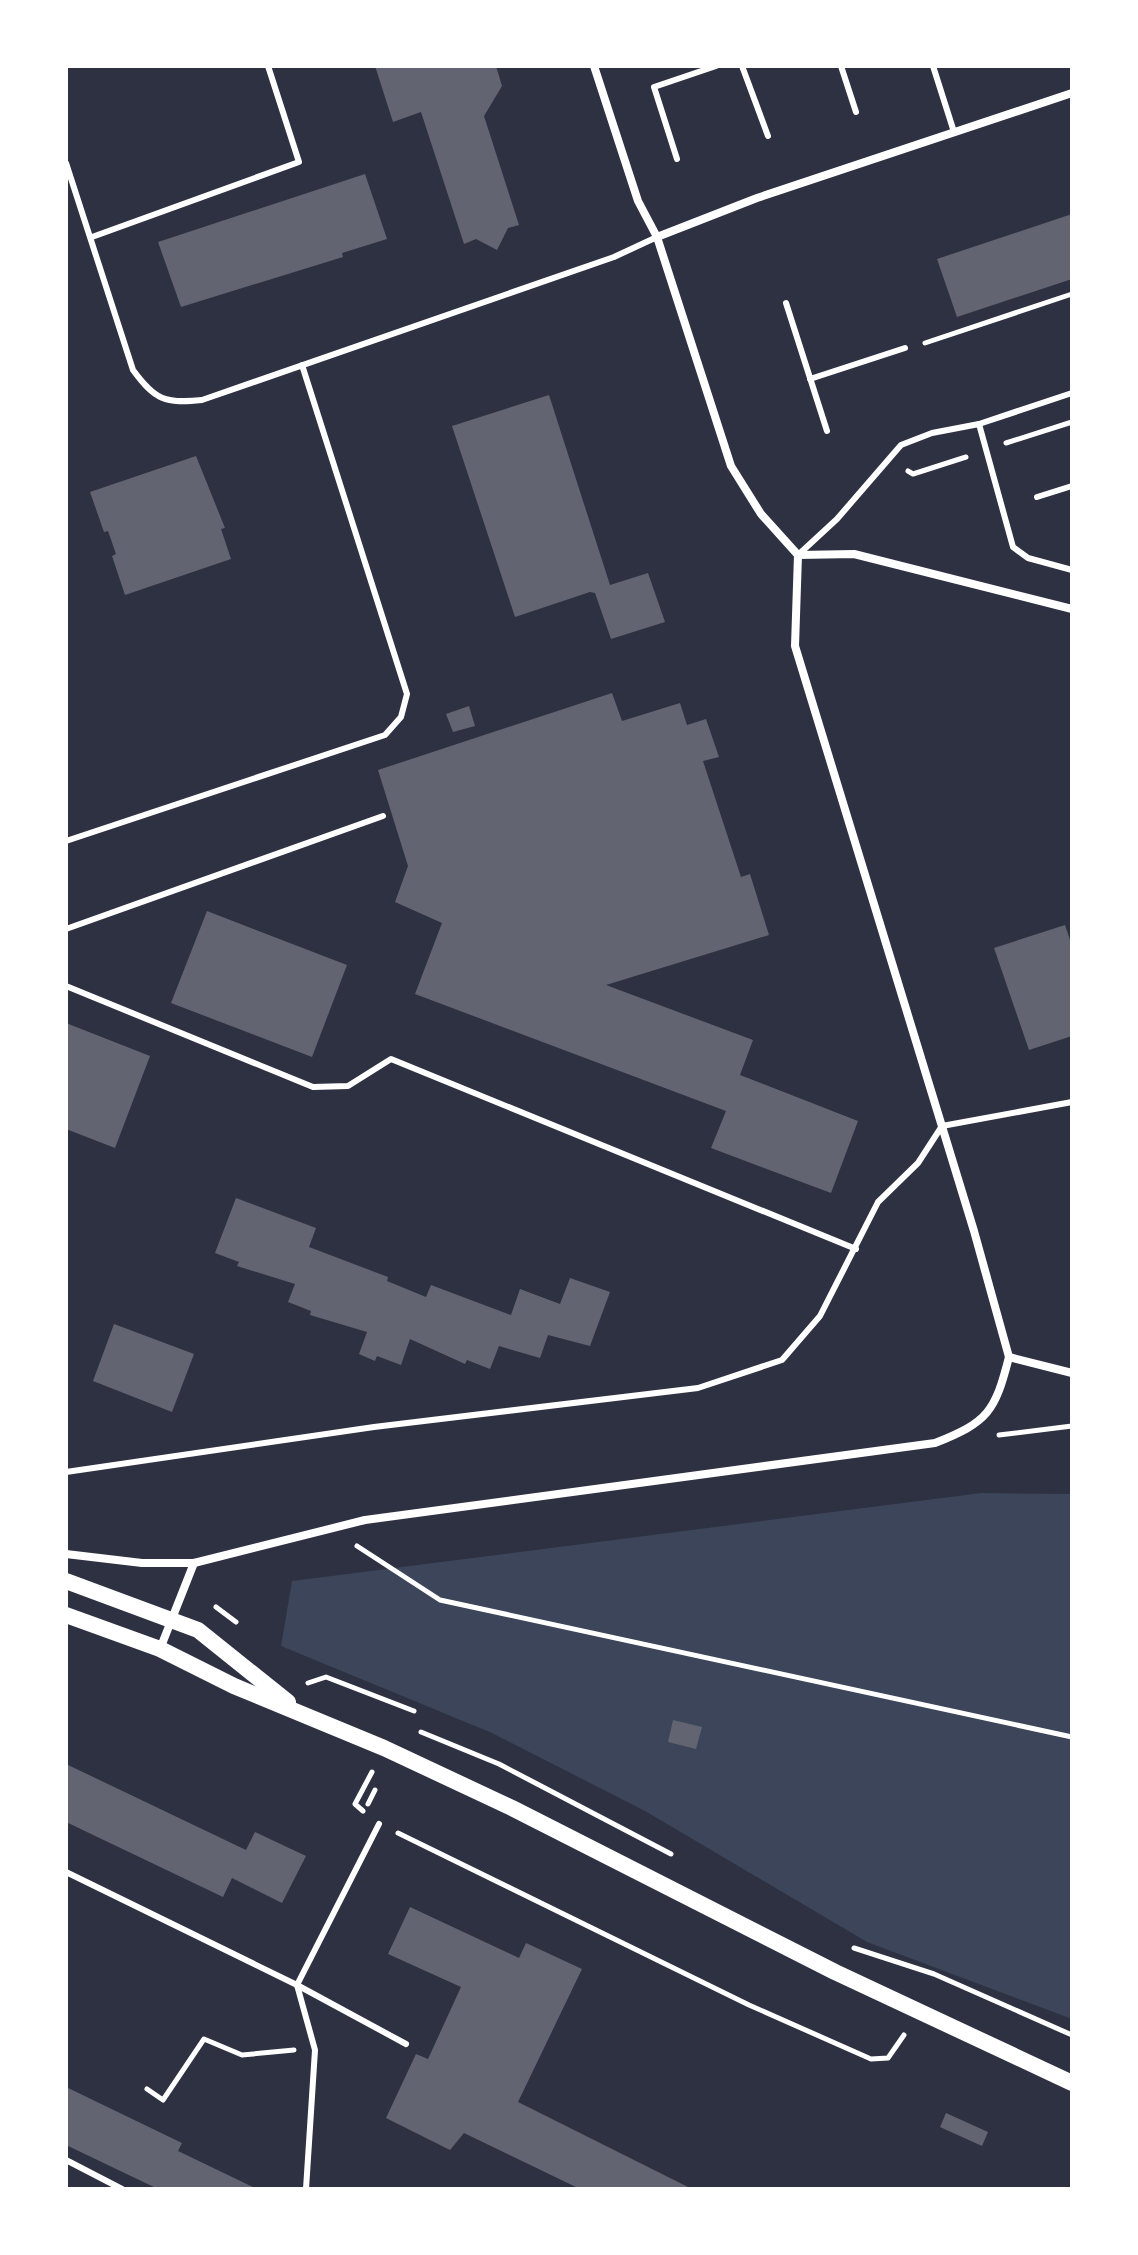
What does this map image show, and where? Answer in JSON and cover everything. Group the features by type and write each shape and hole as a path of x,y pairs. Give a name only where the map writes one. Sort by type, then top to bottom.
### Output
{"main road":[{"path":"66,1581 198,1630 301,1713"},
{"path":"66,1615 160,1649 234,1686 384,1748 512,1808 835,1972 1072,2083"}],"street":[{"path":"66,1554 142,1563 194,1563 365,1520 935,1443 973,1428 998,1399 1009,1357 942,1126 795,646 798,555 761,514 731,466 657,237 638,201 594,66"},
{"path":"657,237 757,198 1072,93"},
{"path":"798,555 854,554 1072,609"},
{"path":"1009,1357 1072,1373"},
{"path":"160,1649 194,1563"}],"lane":[{"path":"92,237 299,162 268,66"},
{"path":"677,159 654,87 716,66"},
{"path":"742,66 768,136"},
{"path":"841,66 856,112"},
{"path":"933,66 954,132"},
{"path":"66,163 133,370 151,395 177,403 202,400 614,257 657,237"},
{"path":"786,303 827,431"},
{"path":"810,379 905,348"},
{"path":"66,841 385,735 401,717 407,694 302,365"},
{"path":"798,555 837,519 901,445 932,433 979,424 1072,393"},
{"path":"979,424 1013,547 1028,558 1072,570"},
{"path":"1037,497 1072,486"},
{"path":"66,929 383,816"},
{"path":"66,986 313,1087 348,1086 391,1059 856,1249"},
{"path":"66,1472 374,1427 698,1388 782,1360 820,1316 878,1202 918,1163 942,1126 1072,1102"},
{"path":"306,2189 315,2049 297,1985 379,1824"},
{"path":"66,1872 297,1985 406,2044"},
{"path":"66,2160 122,2189"}],"path":[{"path":"905,348 1072,294"},
{"path":"996,1436 1072,1426"},
{"path":"329,1528 440,1600 1072,1737"},
{"path":"181,1591 226,1611 237,1623"},
{"path":"295,1675 319,1688"},
{"path":"308,1683 326,1677 414,1711"},
{"path":"418,1730 499,1764 683,1861"},
{"path":"355,1804 384,1748"},
{"path":"379,1824 749,2005 871,2059"},
{"path":"849,1946 934,1974 1072,2035"},
{"path":"147,2089 163,2100 204,2039 242,2055 315,2049"}],"shaded area":[{"path":"981,1493 1072,1494 1072,2019 867,1942 645,1811 492,1733 281,1646 292,1581"}],"building":[{"path":"375,66 496,66 502,86 484,116 519,225 508,228 497,250 476,239 464,244 421,112 393,122"},
{"path":"365,174 387,239 342,253 343,257 181,307 158,242"},
{"path":"1072,214 1072,279 957,317 937,259"},
{"path":"549,395 610,585 648,573 665,622 611,639 595,593 590,592 515,617 452,426"},
{"path":"196,456 225,528 221,529 231,559 125,595 112,556 116,554 108,531 104,532 90,492"},
{"path":"612,693 622,721 680,703 687,725 706,719 719,757 703,761 741,877 750,874 769,935 606,985 753,1040 740,1075 858,1121 831,1193 711,1148 726,1111 415,994 442,923 395,902 408,866 378,770"},
{"path":"469,706 475,726 453,732 446,714"},
{"path":"207,911 347,965 312,1057 171,1003"},
{"path":"1065,925 1072,946 1072,1036 1029,1050 994,948"},
{"path":"66,1023 150,1056 115,1148 66,1129"},
{"path":"236,1198 316,1228 309,1247 388,1277 387,1281 426,1297 431,1285 511,1315 520,1289 560,1304 570,1278 610,1292 590,1346 548,1335 540,1358 499,1346 490,1369 467,1360 465,1364 410,1339 401,1365 377,1356 375,1361 359,1354 367,1332 310,1315 311,1311 288,1302 295,1284 237,1266 239,1262 215,1253"},
{"path":"114,1324 194,1354 172,1412 93,1381"},
{"path":"673,1720 702,1727 696,1749 668,1742"},
{"path":"66,1764 246,1850 255,1832 306,1856 282,1903 232,1878 223,1897 66,1822"},
{"path":"410,1907 519,1958 526,1943 582,1969 518,2102 692,2189 580,2189 464,2133 450,2150 386,2118 416,2054 428,2059 461,1987 388,1954"},
{"path":"66,2087 182,2143 178,2151 257,2189 158,2189 66,2145"},
{"path":"946,2113 988,2132 982,2146 940,2127"}]}
